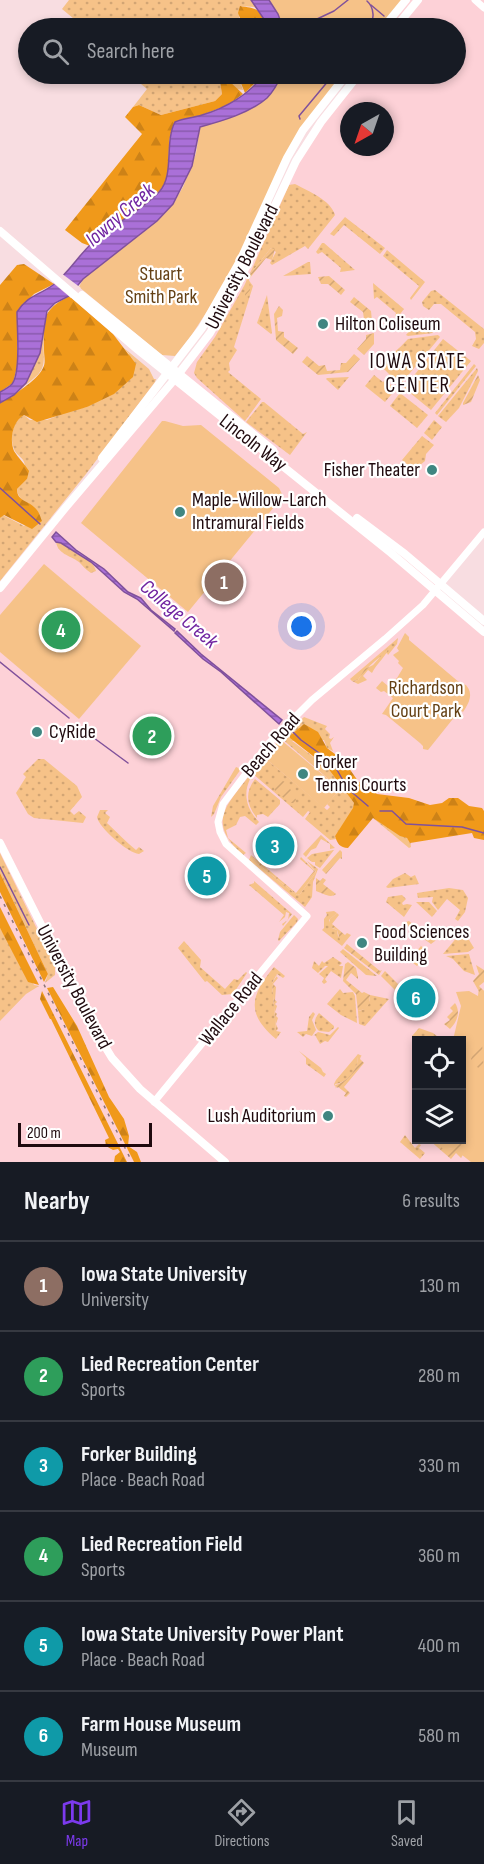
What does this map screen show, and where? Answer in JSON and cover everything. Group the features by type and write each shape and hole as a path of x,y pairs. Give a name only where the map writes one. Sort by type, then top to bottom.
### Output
{"main road":[{"path":"391,18 406,0"},
{"path":"403,18 418,0"},
{"name":"University Boulevard","path":"189,354 229,284 286,158 303,130 339,84"},
{"name":"University Boulevard","path":"0,588 230,301 300,153 325,115 351,84"},
{"name":"Lincoln Way","path":"0,231 271,455 484,621"},
{"path":"189,354 188,372 195,392 178,389 158,393 155,359 189,354"},
{"name":"Lincoln Way","path":"439,587 484,632"},
{"name":"University Boulevard","path":"0,843 99,1039 124,1073 154,1102 225,1162"}],"street":[{"path":"475,0 484,8"},
{"name":"Beach Road","path":"307,916 226,844 218,822 223,804 261,753 290,721 395,630 439,587 484,532"},
{"name":"Wallace Road","path":"154,1102 307,916"}],"shaded area":[{"path":"251,0 269,0 279,18 263,18"},
{"path":"383,0 484,0 484,532 436,590 484,632 484,1162 0,1162 0,588 210,333 296,161 352,84 466,84 466,18 390,18"},
{"name":"Ioway Creek","path":"255,84 277,84 267,98 244,112 200,127 192,166 173,204 157,221 83,279 69,296 55,303 47,311 40,353 26,383 14,395 0,403 0,392 12,384 17,370 17,312 21,306 53,285 94,241 159,192 167,177 170,139 175,122 211,112"},
{"path":"56,532 76,550 104,569 128,592 141,598 151,610 175,629 174,631 137,599 124,592 91,562 56,542 52,537"},
{"path":"177,631 201,654 282,720 279,724 221,672 203,659 175,633"}],"green space":[{"path":"69,0 251,0 257,9 241,6 239,18 73,18 62,9"},
{"path":"269,0 404,0 389,18 279,18"},
{"path":"240,6 252,8 259,11 265,18 240,18 238,13"},
{"path":"141,84 220,84 222,94 215,101 161,115 139,105 133,107 147,89"},
{"path":"220,84 232,84 243,94 228,105 175,122 170,138 165,182 152,199 90,246 65,230 142,134 125,117 133,107 139,105 161,115 215,101 222,94"},
{"path":"232,84 241,84 243,90 237,89"},
{"path":"241,84 254,84 245,93"},
{"name":"Stuart Smith Park","path":"277,84 336,84 315,109 230,276 191,336 175,356 162,355 79,287 83,279 157,221 173,204 183,187 196,153 200,127 248,110"},
{"path":"295,184 318,196 329,205 335,215 308,249 305,246 272,265 270,263 276,252 271,248 249,276 289,185"},
{"path":"345,217 385,248 380,254 344,225 334,236 330,234"},
{"path":"322,243 355,270 340,272 341,268 322,252 318,254 316,252"},
{"path":"271,248 275,249 272,260 266,258 249,279 250,290 245,296 247,278"},
{"path":"387,250 425,282 411,300 410,298 419,286 383,256"},
{"path":"310,262 311,274 283,276"},
{"path":"24,264 54,284 34,294 17,312 17,367 13,383 0,392 0,285 17,265"},
{"path":"329,276 345,290 341,295 328,284 321,284 318,277"},
{"path":"247,279 253,286 234,347 237,350 229,363 228,372 261,399 245,421 194,373 197,362 215,337"},
{"path":"373,283 404,309 397,318 396,313 377,297 374,299"},
{"path":"435,290 484,329 484,343 479,349 472,346 476,339 475,332 441,304 434,304 429,310 423,306 422,302 431,291"},
{"path":"267,295 272,333 271,334 257,323"},
{"path":"69,296 113,334 136,364 133,377 114,394 87,407 37,422 24,415 17,421 12,441 14,451 29,471 27,479 17,489 17,493 36,509 42,521 32,529 4,515 0,518 0,403 24,388 40,373 44,364 46,317 53,307"},
{"path":"354,297 371,311 372,321 364,319 363,312 350,302"},
{"path":"279,306 283,310 282,316 277,318 278,331 284,332 284,337 298,348 293,354 276,340 274,314"},
{"path":"419,319 433,333 406,335"},
{"path":"374,333 374,344 364,355 357,349 366,339 366,335"},
{"path":"438,335 440,337 400,385 381,366 408,339"},
{"path":"43,339 42,368 35,378 20,389 34,366"},
{"path":"443,339 471,361 431,410 404,388"},
{"path":"124,348 149,369 156,379 155,382 86,474 0,581 0,518 3,515 24,526 40,518 20,497 17,489 27,479 24,462 15,452 13,444 12,435 17,421 24,415 30,420 47,420 87,407 129,354"},
{"path":"354,354 360,359 348,372 318,375 302,362 307,356 319,366 325,365 327,371 340,370 341,363 346,363"},
{"path":"474,364 476,366 437,415 435,413"},
{"path":"477,368 478,371 459,408 446,422 438,416"},
{"path":"374,375 396,389 385,402 365,386"},
{"path":"478,375 480,380 471,402 463,405 463,403"},
{"path":"349,377 338,390 326,379 327,378"},
{"path":"400,393 428,415 417,428 390,406"},
{"path":"262,402 303,434 307,432 290,455 246,422"},
{"path":"434,420 442,427 432,440 424,433"},
{"name":"Maple-Willow-Larch Intramural Fields","path":"162,421 183,426 201,425 279,488 283,496 188,612 81,523"},
{"path":"422,436 434,445 426,454 425,461 414,470 402,460"},
{"path":"56,542 87,559 96,571 91,573 79,562 62,552"},
{"path":"44,564 141,646 79,719 0,652 0,615"},
{"name":"Richardson Court Park","path":"405,633 409,640 460,683 466,685 470,692 469,702 463,712 460,710 428,750 423,749 420,743 382,714 393,698 376,688 382,681 388,686 403,668 393,655 399,651 397,648"},
{"path":"398,638 397,644 388,655 387,653 375,661 358,680 350,679"},
{"path":"388,648 372,673 368,670 363,676 367,680 358,684 352,681 358,680 365,669 373,665"},
{"path":"304,717 327,726 325,729 330,734 329,738 334,737 330,743 333,751 327,748 324,740 292,741 327,767 354,803 354,808 335,836 336,839 330,840 305,819 310,812 308,811 303,817 253,774 280,739 266,759 327,810 330,807 327,804 340,789 281,738"},
{"path":"304,724 318,732 327,748 344,761 358,781 377,794 409,798 430,805 442,803 449,798 458,798 469,806 482,808 484,811 484,840 474,838 472,833 410,843 407,838 400,836 373,818 348,848 341,846 335,836 354,803 327,767 290,738"},
{"name":"Forker Tennis Courts","path":"281,740 340,789 324,808 266,759"},
{"path":"38,759 44,759 77,786 82,797 70,811 74,815 79,811 86,817 83,823 34,818 28,814 16,793 26,777 23,774"},
{"path":"236,767 241,769 221,797 211,817 213,806"},
{"path":"249,776 253,779 250,779 248,785 247,801 259,822 256,825 245,816 240,817 236,825 226,830 228,837 223,824 227,806"},
{"path":"277,778 287,783 296,800 295,803 290,803 275,791 273,782"},
{"path":"255,779 280,800 280,804 268,817 263,814 257,815 257,818 249,803 248,794"},
{"path":"100,810 108,810 105,813 110,817 107,823 136,850 139,847 144,851 139,854 134,853 115,839 99,822 97,817"},
{"path":"373,818 410,840 411,847 409,848"},
{"path":"321,835 335,848 330,849 330,844 321,839 316,848 311,850 306,857 303,854"},
{"path":"229,838 246,853 243,855"},
{"path":"334,850 320,868 307,858 312,854"},
{"path":"340,850 342,859 340,858 326,874 322,870"},
{"path":"0,853 55,966 55,975 45,983 48,974 0,873"},
{"path":"251,855 259,865 297,895 316,872 307,861 318,869 313,882 312,897 305,907 249,860"},
{"path":"251,855 296,893 314,871 300,859 301,857 316,872 297,895 259,865"},
{"path":"0,873 48,974 44,982 0,892"},
{"path":"405,873 411,877 415,875 419,884 386,887 393,879"},
{"path":"316,878 320,881 323,878 326,880 323,884 336,894 329,896 316,891"},
{"path":"254,881 292,914 288,919 289,913 286,912 285,917 279,922 284,915 249,885"},
{"path":"449,888 463,890 468,898 465,912 458,921 455,919 460,910 447,899 438,910 432,902 433,897 418,898 417,893"},
{"path":"402,895 406,899 403,905 412,905 404,917 386,902 388,897"},
{"path":"416,902 429,902 437,911 432,917"},
{"path":"0,907 39,985 28,982 0,928"},
{"path":"326,912 337,913 329,920 332,928 337,930 338,936 346,941 342,946 322,930"},
{"path":"337,913 339,915 332,924 345,935 347,933 351,935 346,941 340,940 337,930 329,926 330,919"},
{"path":"294,915 298,919 297,922 279,941 280,932"},
{"path":"409,921 430,939 435,934 432,932 437,926 441,930 431,944 410,929 406,922"},
{"path":"0,928 34,985 39,986 26,994 0,1021"},
{"path":"463,930 474,948 468,952 443,954"},
{"path":"184,941 201,960 200,967 225,989 234,979 238,980 247,973 233,994 222,995 207,981 205,982 178,948"},
{"path":"347,944 380,971 382,970 379,975 344,948"},
{"path":"421,946 424,954 417,966 409,960"},
{"path":"343,949 377,976 366,975 340,952"},
{"path":"469,954 475,975 464,971 453,959 446,956"},
{"path":"333,957 342,963 339,966 325,966 318,973 312,968 314,961 319,966 322,961 324,963"},
{"path":"348,962 356,968 358,979 351,973 346,980 362,993 370,995 369,1004 365,1009 358,1011 356,994 343,981 345,964"},
{"path":"476,965 484,970 484,982 479,986 484,991 481,995 473,981 479,974"},
{"path":"328,966 343,966 341,978 331,971 324,984 322,982 324,978 319,974"},
{"path":"274,967 285,976 283,978 277,974 272,983 276,1031 281,1032 276,1039 259,1021 255,1004 260,986"},
{"path":"385,971 400,986 396,991 381,976"},
{"path":"276,976 278,978 273,984 276,987 275,1000 277,1002 275,1012 278,1018 276,1024 278,1029 276,1031 272,983"},
{"path":"420,979 427,982 419,991 414,990 408,998 403,994 411,986 415,987"},
{"path":"53,987 77,1026 109,1097 124,1119 129,1136 128,1146 137,1152 141,1162 134,1162 47,988"},
{"path":"479,987 484,991 484,1162 471,1162 457,1151 460,1144 466,1144 466,1036 454,1036 461,1006 456,992 469,991 478,996"},
{"path":"340,989 343,993 353,992 355,996 357,1023 341,1015 327,1004"},
{"path":"42,991 127,1162 114,1162 115,1156 120,1152 118,1149 113,1150 106,1146 105,1140 109,1138 40,999"},
{"path":"370,995 389,999 365,1026 359,1024 358,1011 367,1006"},
{"path":"424,998 436,1004 423,1019 421,1015 405,1006 409,1001 414,1005 418,1001 420,1003"},
{"path":"455,1003 458,1010 457,1017 450,1029 444,1024 450,1020 447,1017 453,1011 450,1008"},
{"path":"313,1012 315,1014 312,1020 316,1030 312,1036 306,1034 303,1037 297,1032 307,1031 309,1017"},
{"path":"319,1013 334,1026 329,1032 319,1031 316,1026 315,1020"},
{"path":"338,1027 328,1042 320,1044 315,1035 313,1036 318,1032 330,1035"},
{"path":"419,1028 437,1036 412,1036"},
{"path":"479,1040 482,1043 484,1072 473,1064 471,1059"},
{"path":"299,1051 321,1068 326,1074 324,1077 306,1064 306,1058"},
{"path":"358,1054 362,1056 357,1057 355,1070 344,1081 335,1084 336,1089 334,1084 336,1080"},
{"path":"359,1055 364,1063 344,1087 350,1093 346,1097 344,1096 346,1093 335,1085 344,1081 351,1074"},
{"path":"405,1135 415,1148 421,1145 419,1148 425,1153 420,1159 400,1142"},
{"path":"434,1144 439,1144 443,1149 453,1148 453,1144 462,1144 464,1153 461,1158 456,1153 451,1159"},
{"path":"439,1144 455,1144 453,1148 443,1150"}],"pier":[{"path":"61,273 81,288 71,298 52,282"}],"waterway":[{"path":"319,18 334,11 348,0"},
{"path":"367,1 371,7 372,18"},
{"path":"371,5 384,16"},
{"path":"300,119 299,116 326,84"},
{"name":"College Creek","path":"0,488 40,524"},
{"path":"0,662 69,718"},
{"name":"College Creek","path":"292,731 333,763 348,789 368,806"},
{"path":"94,738 128,763"},
{"name":"College Creek","path":"380,811 392,811 406,824 462,827 484,833"},
{"path":"0,867 29,925"}],"railway":[{"path":"0,896 132,1162"}],"place":[{"name":"Hilton Coliseum","path":"323,324"},
{"name":"Fisher Theater","path":"432,470"},
{"name":"Maple-Willow-Larch Intramural Fields","path":"180,512"},
{"name":"Iowa State University","path":"224,582"},
{"name":"Lied Recreation Field","path":"61,630"},
{"name":"CyRide","path":"37,732"},
{"name":"Lied Recreation Center","path":"152,736"},
{"name":"Forker Tennis Courts","path":"303,774"},
{"name":"Forker Building","path":"275,846"},
{"name":"Iowa State University Power Plant","path":"207,876"},
{"name":"Food Sciences Building","path":"362,943"},
{"name":"Farm House Museum","path":"416,998"},
{"name":"Lush Auditorium","path":"328,1116"}],"district":[{"name":"IOWA STATE CENTER","path":"418,373"}]}
